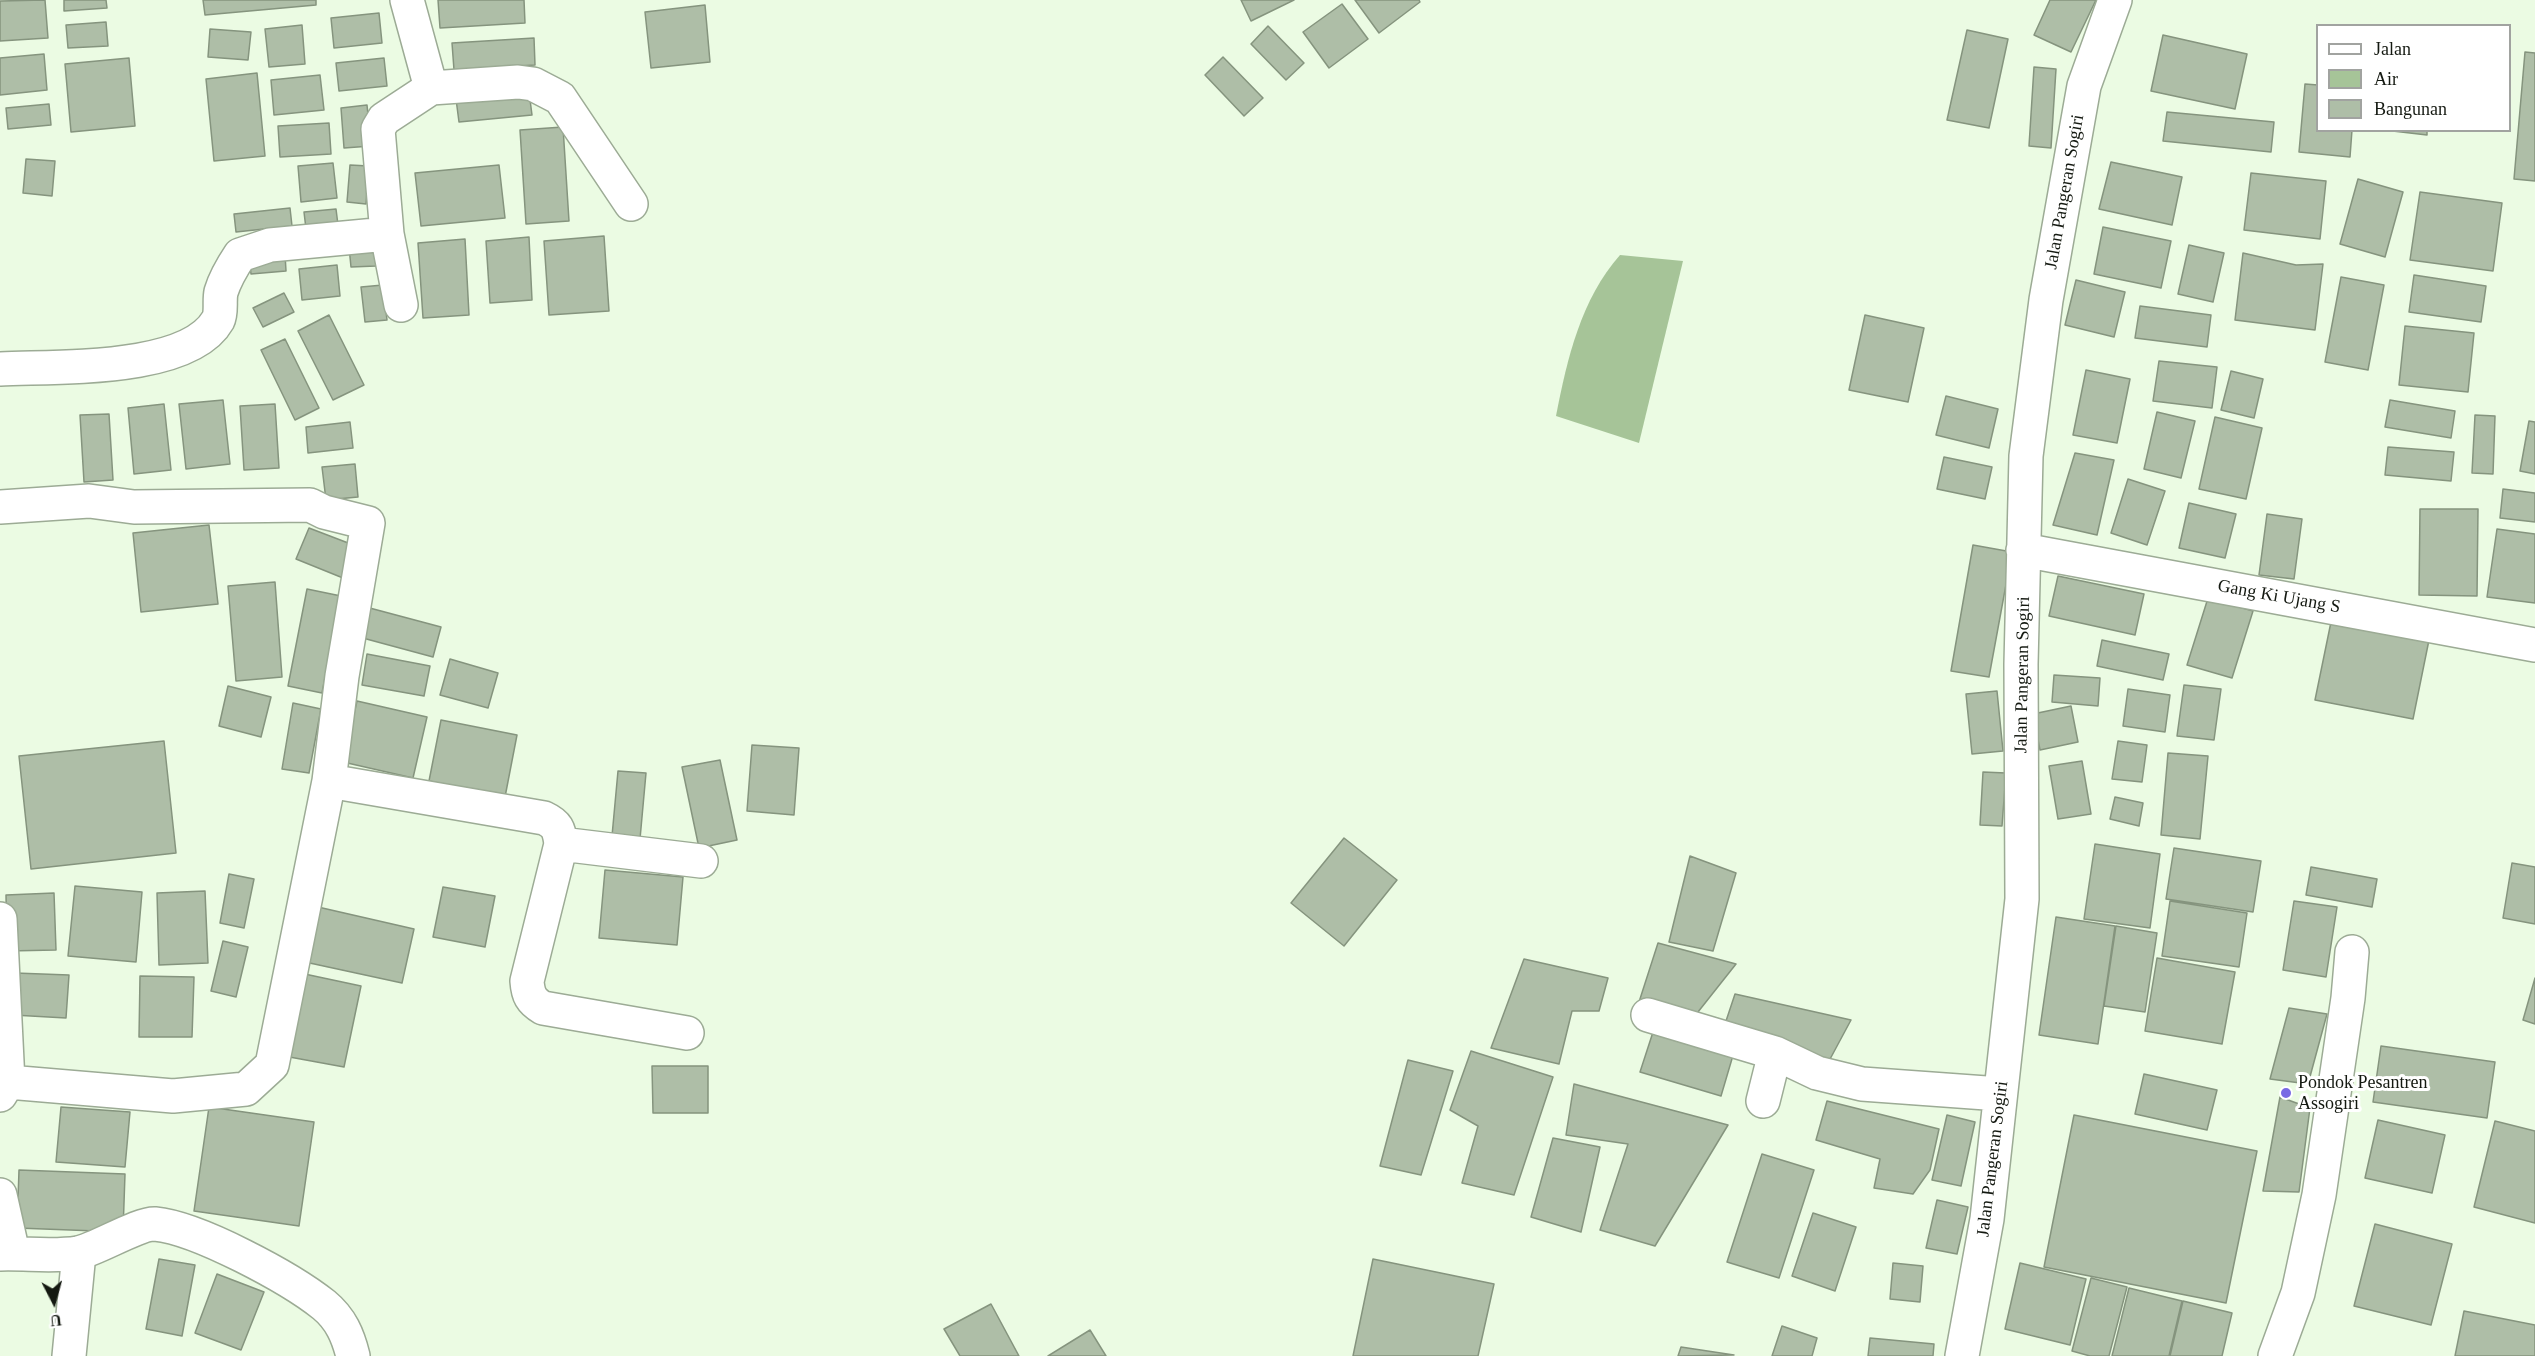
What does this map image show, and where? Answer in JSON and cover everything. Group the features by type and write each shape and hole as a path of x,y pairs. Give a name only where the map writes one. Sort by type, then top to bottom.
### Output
{"street":[{"path":"407,0 431,88"},
{"name":"Jalan Pangeran Sogiri","path":"1962,1356 1987,1219 2022,899 2023,550 2026,456 2046,300 2084,86 2115,0"},
{"path":"401,305 387,234 378,129 380,124 431,88 518,82 548,90 560,98 571,112 632,204"},
{"path":"0,369 126,363 164,354 202,339 219,318 221,294 229,272 240,255 270,245 387,234"},
{"path":"0,507 89,501 134,507 310,505 324,512 368,523 342,676 329,781 272,1065 246,1089 173,1096 4,1089 0,919"},
{"name":"Gang Ki Ujang S","path":"2023,550 2535,645"},
{"path":"329,781 544,818 554,823 560,830 561,844 527,981 533,1002 543,1008 687,1033"},
{"path":"561,844 700,861"},
{"path":"2275,1356 2298,1293 2319,1194 2347,1008 2352,952"},
{"path":"1648,1015 1775,1053 1817,1073 1862,1084 2001,1094"},
{"path":"1763,1101 1775,1053"},
{"path":"0,1195 6,1254 79,1253 153,1224 176,1228 208,1240 267,1269 325,1306 346,1332 353,1356"},
{"path":"69,1356 79,1253"}],"water":[{"path":"1620,255 1683,261 1639,443 1556,416 1577,331 1595,291"}],"building":[{"path":"45,0 48,38 0,41 0,1"},
{"path":"64,0 106,0 107,8 64,11"},
{"path":"203,0 316,0 316,5 205,15"},
{"path":"438,0 524,0 525,23 440,28"},
{"path":"1241,0 1294,0 1251,21"},
{"path":"1355,0 1419,0 1420,2 1379,33"},
{"path":"2050,0 2096,0 2071,52 2034,35"},
{"path":"1342,4 1368,39 1329,68 1303,32"},
{"path":"705,5 710,62 651,68 645,12"},
{"path":"379,13 382,43 334,48 331,18"},
{"path":"106,22 108,46 68,48 66,25"},
{"path":"302,25 305,64 269,67 265,29"},
{"path":"1268,26 1304,63 1286,80 1251,44"},
{"path":"210,29 251,32 248,60 208,57"},
{"path":"1967,30 2008,39 1989,128 1947,120"},
{"path":"2163,35 2247,54 2235,109 2151,91"},
{"path":"534,38 535,65 454,70 452,43"},
{"path":"2525,52 2535,53 2535,181 2514,179"},
{"path":"44,54 47,90 0,95 0,58"},
{"path":"1223,57 1263,98 1244,116 1205,75"},
{"path":"129,58 135,126 71,132 65,64"},
{"path":"384,58 387,86 339,91 336,63"},
{"path":"2034,67 2056,69 2051,148 2029,146"},
{"path":"257,73 265,156 214,161 206,79"},
{"path":"320,75 324,110 274,115 271,80"},
{"path":"2305,84 2316,85 2316,132 2352,132 2350,157 2299,152"},
{"path":"529,92 532,115 459,122 456,99"},
{"path":"49,104 51,125 8,129 6,108"},
{"path":"367,105 371,146 344,148 341,108"},
{"path":"2167,112 2274,122 2271,152 2163,141"},
{"path":"329,123 331,154 280,157 278,126"},
{"path":"563,127 569,221 526,224 520,130"},
{"path":"2401,132 2427,132 2427,135"},
{"path":"26,159 55,161 52,196 23,193"},
{"path":"2111,162 2182,177 2172,225 2099,209"},
{"path":"333,163 337,198 301,202 298,166"},
{"path":"350,165 369,166 366,204 347,202"},
{"path":"499,165 505,218 421,226 415,173"},
{"path":"2251,173 2326,181 2320,239 2244,230"},
{"path":"2358,179 2403,192 2385,257 2340,244"},
{"path":"2420,192 2502,203 2493,271 2410,260"},
{"path":"290,208 292,226 236,232 234,214"},
{"path":"336,209 338,225 306,229 304,212"},
{"path":"2103,227 2171,241 2161,288 2094,274"},
{"path":"604,236 609,311 549,315 544,241"},
{"path":"529,237 532,300 490,303 486,241"},
{"path":"465,239 469,315 423,318 418,243"},
{"path":"2189,245 2224,253 2213,302 2178,294"},
{"path":"374,246 376,266 351,267 349,247"},
{"path":"2243,253 2296,265 2323,264 2315,330 2235,320"},
{"path":"285,254 286,271 251,274 249,258"},
{"path":"337,265 340,296 302,300 299,269"},
{"path":"2414,275 2486,286 2481,322 2409,312"},
{"path":"2341,277 2384,285 2368,370 2325,362"},
{"path":"2076,280 2125,292 2114,337 2065,325"},
{"path":"383,285 387,320 365,322 361,287"},
{"path":"284,293 294,312 263,327 253,308"},
{"path":"2140,306 2211,315 2207,347 2135,338"},
{"path":"329,315 364,385 333,400 298,331"},
{"path":"1865,315 1924,328 1908,402 1849,390"},
{"path":"2405,326 2474,333 2468,392 2399,385"},
{"path":"285,339 319,408 295,420 261,350"},
{"path":"2159,361 2217,367 2212,408 2153,401"},
{"path":"2086,370 2130,379 2117,443 2073,435"},
{"path":"2231,371 2263,379 2254,418 2221,410"},
{"path":"1946,396 1998,409 1989,448 1936,435"},
{"path":"223,400 230,464 186,469 179,404"},
{"path":"2390,400 2455,411 2451,438 2385,427"},
{"path":"164,404 171,470 134,474 128,408"},
{"path":"275,404 279,468 244,470 240,406"},
{"path":"2157,412 2195,421 2181,478 2144,469"},
{"path":"109,414 113,480 84,482 80,415"},
{"path":"2475,415 2495,416 2493,474 2472,473"},
{"path":"2215,417 2262,428 2246,499 2199,489"},
{"path":"2529,421 2535,422 2535,474 2520,471"},
{"path":"350,422 353,448 308,453 306,427"},
{"path":"2388,447 2454,452 2451,481 2385,475"},
{"path":"2075,453 2114,460 2097,535 2053,525"},
{"path":"1944,457 1992,467 1985,499 1937,489"},
{"path":"355,464 358,497 326,500 322,467"},
{"path":"2128,479 2165,491 2147,545 2111,533"},
{"path":"2503,489 2535,493 2535,522 2500,518"},
{"path":"2189,503 2236,514 2225,558 2179,548"},
{"path":"2420,509 2478,509 2477,596 2419,595"},
{"path":"2267,514 2302,519 2294,579 2259,575"},
{"path":"209,525 218,604 141,612 133,533"},
{"path":"309,528 356,546 343,578 296,559"},
{"path":"2497,529 2535,534 2535,603 2487,597"},
{"path":"1973,545 2012,552 1989,677 1951,671"},
{"path":"2058,576 2144,594 2135,635 2049,616"},
{"path":"275,582 282,677 236,681 228,586"},
{"path":"307,589 341,596 322,693 288,686"},
{"path":"2208,598 2253,611 2232,678 2187,665"},
{"path":"366,607 441,627 433,657 359,637"},
{"path":"2331,622 2429,640 2413,719 2315,700"},
{"path":"2102,640 2169,654 2163,680 2097,666"},
{"path":"367,654 430,666 424,696 362,685"},
{"path":"450,659 498,673 488,708 440,695"},
{"path":"2054,675 2100,678 2098,706 2052,702"},
{"path":"2184,685 2221,689 2214,740 2177,736"},
{"path":"228,686 271,697 261,737 219,726"},
{"path":"2128,689 2170,695 2165,732 2123,726"},
{"path":"1997,691 2003,751 1972,754 1966,694"},
{"path":"357,701 427,717 413,778 343,762"},
{"path":"293,703 321,709 309,773 282,769"},
{"path":"2071,706 2078,742 2040,750 2033,714"},
{"path":"441,720 517,735 505,797 429,781"},
{"path":"164,741 176,853 31,869 19,756"},
{"path":"2118,741 2147,745 2142,782 2112,779"},
{"path":"752,745 799,748 794,815 747,811"},
{"path":"2168,753 2208,756 2200,839 2161,835"},
{"path":"720,760 737,840 699,848 682,767"},
{"path":"2082,761 2091,814 2058,819 2049,766"},
{"path":"618,771 646,773 640,839 612,836"},
{"path":"1983,772 2006,773 2002,826 1980,825"},
{"path":"2115,797 2143,803 2139,826 2110,819"},
{"path":"1344,838 1397,880 1344,946 1291,903"},
{"path":"2095,844 2160,854 2150,928 2084,919"},
{"path":"2174,848 2261,861 2253,912 2166,899"},
{"path":"1690,856 1736,873 1713,951 1669,942"},
{"path":"2512,863 2535,867 2535,924 2503,918"},
{"path":"2311,867 2377,879 2372,907 2306,895"},
{"path":"605,870 683,877 677,945 599,938"},
{"path":"229,874 254,879 244,928 220,923"},
{"path":"75,886 142,892 136,962 68,956"},
{"path":"443,887 495,896 485,947 433,937"},
{"path":"205,891 208,963 159,965 157,893"},
{"path":"54,893 56,950 7,951 6,895"},
{"path":"2170,901 2247,913 2239,967 2162,956"},
{"path":"2294,901 2337,907 2326,977 2283,970"},
{"path":"318,907 414,929 402,983 305,962"},
{"path":"2056,917 2115,926 2098,1044 2039,1035"},
{"path":"2116,926 2157,933 2145,1012 2104,1006"},
{"path":"223,941 248,947 236,997 211,991"},
{"path":"1658,943 1736,964 1694,1017 1639,1002"},
{"path":"2157,958 2235,972 2222,1044 2145,1031"},
{"path":"1524,959 1608,978 1599,1011 1572,1011 1559,1064 1491,1048"},
{"path":"15,973 69,975 66,1018 13,1015"},
{"path":"300,973 361,986 344,1067 284,1056"},
{"path":"140,976 194,977 192,1037 139,1037"},
{"path":"2535,978 2535,1024 2523,1020"},
{"path":"1735,994 1851,1020 1829,1061 1722,1033"},
{"path":"2289,1008 2327,1014 2308,1084 2270,1079"},
{"path":"1654,1029 1734,1052 1721,1096 1640,1072"},
{"path":"2381,1046 2495,1062 2487,1118 2373,1102"},
{"path":"1471,1051 1553,1077 1514,1195 1462,1183 1478,1126 1450,1110"},
{"path":"1408,1060 1453,1071 1421,1175 1380,1166"},
{"path":"652,1066 708,1066 708,1113 653,1113"},
{"path":"2144,1074 2217,1090 2207,1130 2135,1114"},
{"path":"1574,1084 1728,1125 1655,1246 1600,1230 1628,1144 1566,1135"},
{"path":"2280,1097 2310,1108 2299,1192 2263,1191"},
{"path":"1827,1101 1939,1129 1930,1170 1913,1194 1874,1188 1880,1159 1816,1140"},
{"path":"61,1107 130,1112 125,1167 56,1162"},
{"path":"209,1107 314,1122 299,1226 194,1211"},
{"path":"1947,1115 1975,1122 1961,1186 1932,1180"},
{"path":"2074,1115 2257,1151 2226,1303 2044,1267"},
{"path":"2378,1120 2445,1135 2432,1193 2365,1178"},
{"path":"2495,1121 2535,1131 2535,1223 2474,1207"},
{"path":"1553,1138 1600,1147 1581,1232 1531,1217"},
{"path":"1762,1154 1814,1170 1779,1278 1727,1262"},
{"path":"19,1170 125,1174 123,1232 17,1228"},
{"path":"1937,1200 1968,1207 1957,1254 1926,1248"},
{"path":"1813,1213 1856,1227 1835,1291 1792,1276"},
{"path":"2375,1224 2452,1244 2431,1325 2354,1306"},
{"path":"159,1259 195,1265 182,1336 146,1329"},
{"path":"1373,1259 1494,1284 1478,1356 1353,1356"},
{"path":"1893,1263 1923,1266 1920,1302 1890,1299"},
{"path":"2020,1263 2086,1279 2070,1345 2005,1329"},
{"path":"217,1274 264,1292 241,1350 195,1333"},
{"path":"2091,1278 2127,1287 2109,1356 2090,1356 2072,1351"},
{"path":"2129,1288 2182,1301 2169,1356 2112,1356"},
{"path":"2183,1301 2232,1313 2222,1356 2170,1356"},
{"path":"991,1304 1019,1356 960,1356 944,1329"},
{"path":"2464,1311 2535,1325 2535,1356 2455,1356"},
{"path":"1782,1326 1817,1338 1812,1356 1772,1356"},
{"path":"1090,1330 1106,1356 1048,1356"},
{"path":"1870,1338 1934,1344 1933,1356 1868,1356"},
{"path":"1681,1347 1734,1355 1678,1356"}],"place":[{"name":"Pondok Pesantren Assogiri","path":"2286,1093"}]}
